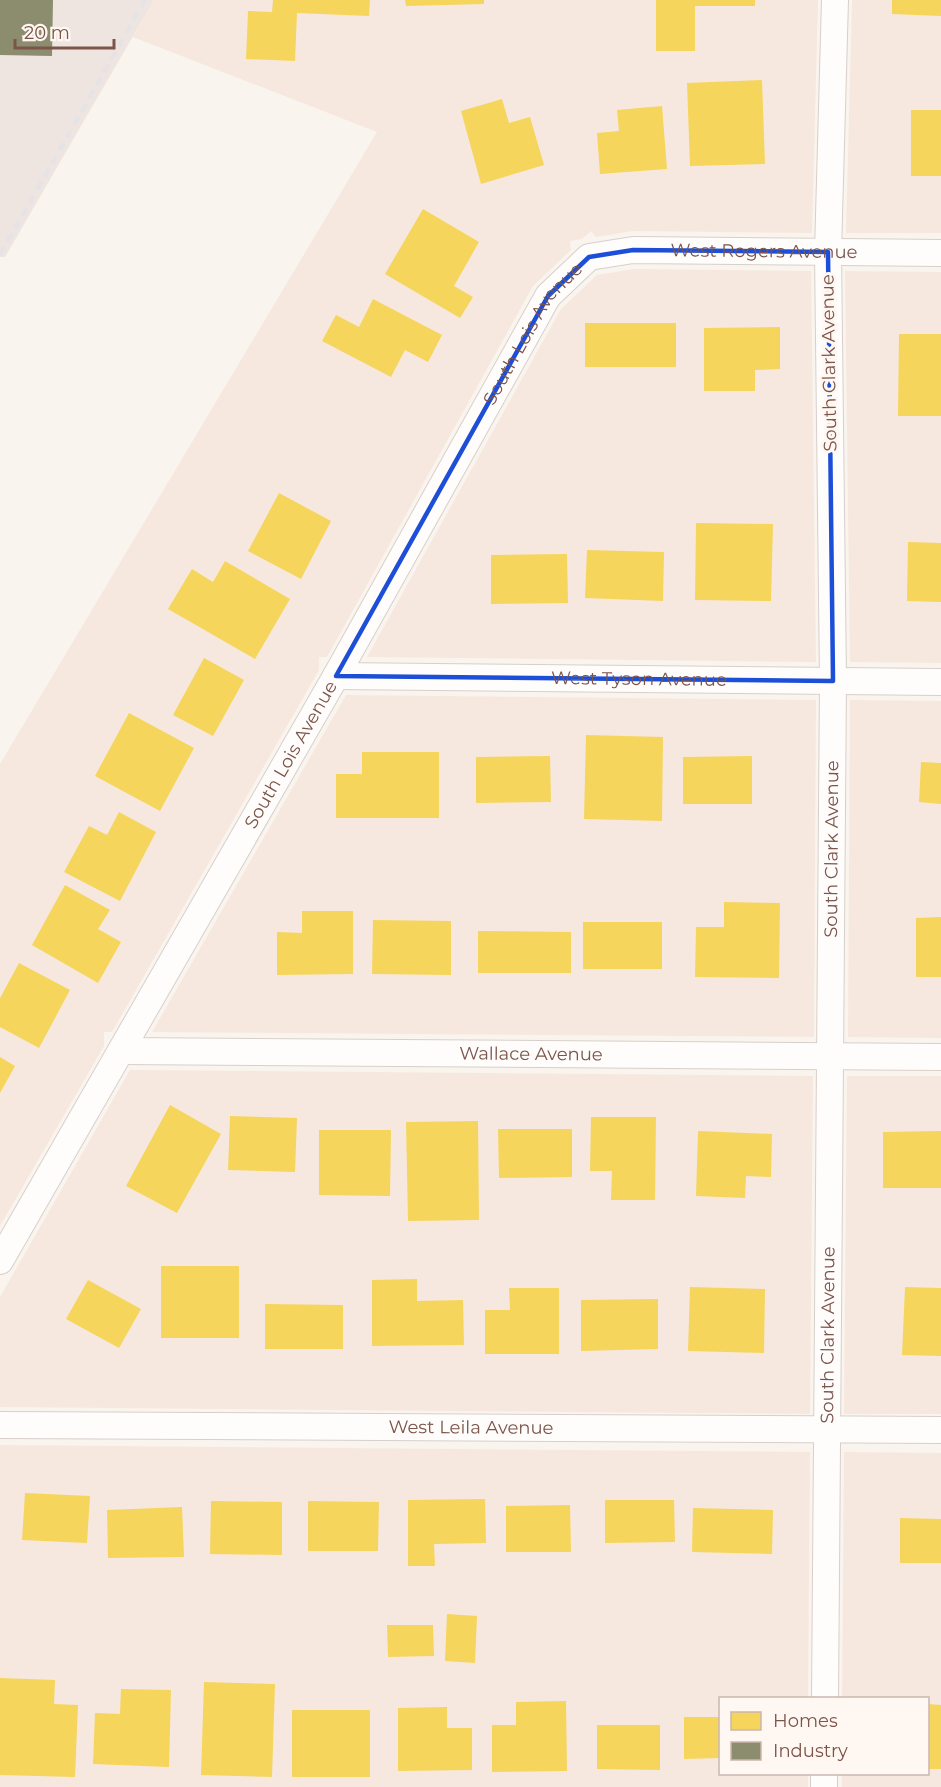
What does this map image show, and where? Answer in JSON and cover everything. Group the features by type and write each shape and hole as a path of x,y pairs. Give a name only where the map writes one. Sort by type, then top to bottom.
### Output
{"street":[{"name":"South Clark Avenue","path":"825,1697 833,681 828,252 835,0"},
{"name":"West Rogers Avenue","path":"589,257 633,250 941,253"},
{"name":"South Lois Avenue","path":"0,1262 336,676 548,296 589,257"},
{"name":"West Tyson Avenue","path":"336,676 941,682"},
{"name":"Wallace Avenue","path":"121,1051 941,1058"},
{"name":"West Leila Avenue","path":"0,1425 941,1430"}],"highlighted area":[{"path":"633,250 828,252 833,681 336,676 548,296 589,257"}],"shaded area":[{"path":"0,0 154,0 5,257 0,257"},
{"path":"154,0 818,0 812,233 633,231 596,237 591,231 582,239 570,241 571,250 533,286 327,657 319,657 319,670 112,1032 104,1032 104,1046 0,1226 0,764 377,132 133,37"},
{"path":"852,0 941,0 941,233 846,233"},
{"path":"634,269 811,271 816,662 367,657 561,309 597,275"},
{"path":"845,271 941,272 941,663 850,662"},
{"path":"346,695 816,700 814,1037 152,1032"},
{"path":"850,700 941,701 941,1038 848,1037"},
{"path":"130,1070 813,1076 810,1414 0,1407 0,1297"},
{"path":"847,1076 941,1076 941,1414 844,1414"},
{"path":"0,1445 810,1452 808,1697 719,1697 719,1775 808,1775 808,1787 0,1787"},
{"path":"844,1452 941,1453 941,1787 842,1787 842,1775 929,1775 929,1697 842,1697"}],"building: Homes":[{"path":"273,0 370,0 369,16 297,13 295,61 246,59 248,11 272,12"},
{"path":"405,0 484,0 484,4 406,6"},
{"path":"656,0 755,0 755,6 695,6 695,51 656,51"},
{"path":"892,0 941,0 941,16 892,14"},
{"path":"762,80 765,164 690,166 687,83"},
{"path":"502,99 509,123 530,117 544,165 481,184 461,111"},
{"path":"662,106 667,169 600,174 597,133 619,131 617,110"},
{"path":"911,110 941,110 941,176 911,176"},
{"path":"423,209 479,242 454,286 473,297 460,318 385,274"},
{"path":"373,299 442,335 428,362 405,350 391,377 322,341 336,315 359,327"},
{"path":"585,323 676,323 676,367 585,367"},
{"path":"780,327 780,369 755,370 755,391 704,391 704,328"},
{"path":"899,334 941,334 941,416 898,416"},
{"path":"279,493 331,521 301,579 248,551"},
{"path":"696,523 773,524 771,601 695,600"},
{"path":"908,542 941,543 941,602 907,601"},
{"path":"587,550 664,552 663,601 585,598"},
{"path":"567,554 568,603 491,604 491,555"},
{"path":"225,561 290,599 255,659 168,609 192,569 213,582"},
{"path":"204,658 244,680 213,736 173,715"},
{"path":"129,713 194,748 160,811 95,776"},
{"path":"586,735 663,737 662,821 584,819"},
{"path":"362,752 439,752 439,818 336,818 336,774 362,774"},
{"path":"550,756 551,802 476,803 476,757"},
{"path":"752,756 752,804 683,804 683,757"},
{"path":"921,762 941,763 941,804 919,802"},
{"path":"119,812 156,832 120,901 64,872 89,826 107,835"},
{"path":"65,885 110,910 98,929 121,942 98,983 32,945"},
{"path":"724,902 780,903 779,978 695,977 696,927 724,927"},
{"path":"302,911 353,911 353,974 277,975 277,932 302,933"},
{"path":"941,917 941,977 916,977 916,918"},
{"path":"373,920 451,921 451,975 372,974"},
{"path":"583,922 662,922 662,969 583,969"},
{"path":"478,931 571,932 571,973 478,973"},
{"path":"19,963 70,990 39,1048 0,1027 0,998"},
{"path":"0,1057 15,1066 0,1093"},
{"path":"170,1105 221,1134 177,1213 126,1186"},
{"path":"230,1116 297,1118 295,1172 228,1170"},
{"path":"591,1117 656,1117 655,1200 611,1200 612,1171 590,1171"},
{"path":"478,1121 479,1220 408,1221 406,1122"},
{"path":"498,1129 572,1129 572,1177 499,1178"},
{"path":"319,1130 391,1130 390,1196 319,1195"},
{"path":"698,1131 772,1134 771,1177 746,1176 745,1198 696,1196"},
{"path":"941,1131 941,1188 883,1188 883,1132"},
{"path":"161,1266 239,1266 239,1338 161,1338"},
{"path":"417,1279 417,1301 463,1300 464,1345 372,1346 372,1280"},
{"path":"88,1280 141,1309 119,1348 66,1319"},
{"path":"690,1287 765,1289 764,1353 688,1351"},
{"path":"905,1287 941,1288 941,1356 902,1355"},
{"path":"509,1288 559,1288 559,1354 485,1354 485,1310 510,1310"},
{"path":"658,1299 658,1349 581,1351 581,1300"},
{"path":"265,1304 343,1305 343,1349 265,1349"},
{"path":"25,1493 90,1496 87,1543 22,1540"},
{"path":"485,1499 486,1543 434,1544 435,1566 408,1566 408,1500"},
{"path":"605,1500 674,1500 675,1542 605,1543"},
{"path":"211,1501 282,1502 282,1555 210,1554"},
{"path":"308,1501 379,1502 378,1551 308,1551"},
{"path":"570,1505 571,1552 506,1552 506,1506"},
{"path":"182,1507 184,1557 108,1558 107,1510"},
{"path":"693,1508 773,1510 772,1554 692,1552"},
{"path":"900,1518 941,1519 941,1563 900,1563"},
{"path":"447,1614 477,1616 475,1663 445,1661"},
{"path":"387,1625 433,1625 434,1656 388,1657"},
{"path":"0,1678 55,1680 54,1704 78,1705 75,1777 0,1775"},
{"path":"204,1682 275,1684 272,1777 201,1775"},
{"path":"121,1689 171,1690 169,1767 93,1764 95,1713 120,1714"},
{"path":"566,1701 567,1771 492,1772 492,1725 516,1725 516,1702"},
{"path":"929,1704 941,1705 941,1769 929,1769"},
{"path":"447,1707 447,1728 472,1728 472,1770 398,1771 398,1708"},
{"path":"292,1710 370,1710 370,1777 292,1777"},
{"path":"684,1717 719,1717 719,1758 684,1759"},
{"path":"597,1725 660,1725 660,1770 597,1769"}],"building: Industry":[{"path":"0,0 53,0 52,56 0,55"}],"railway":[{"path":"0,255 145,0"}]}
